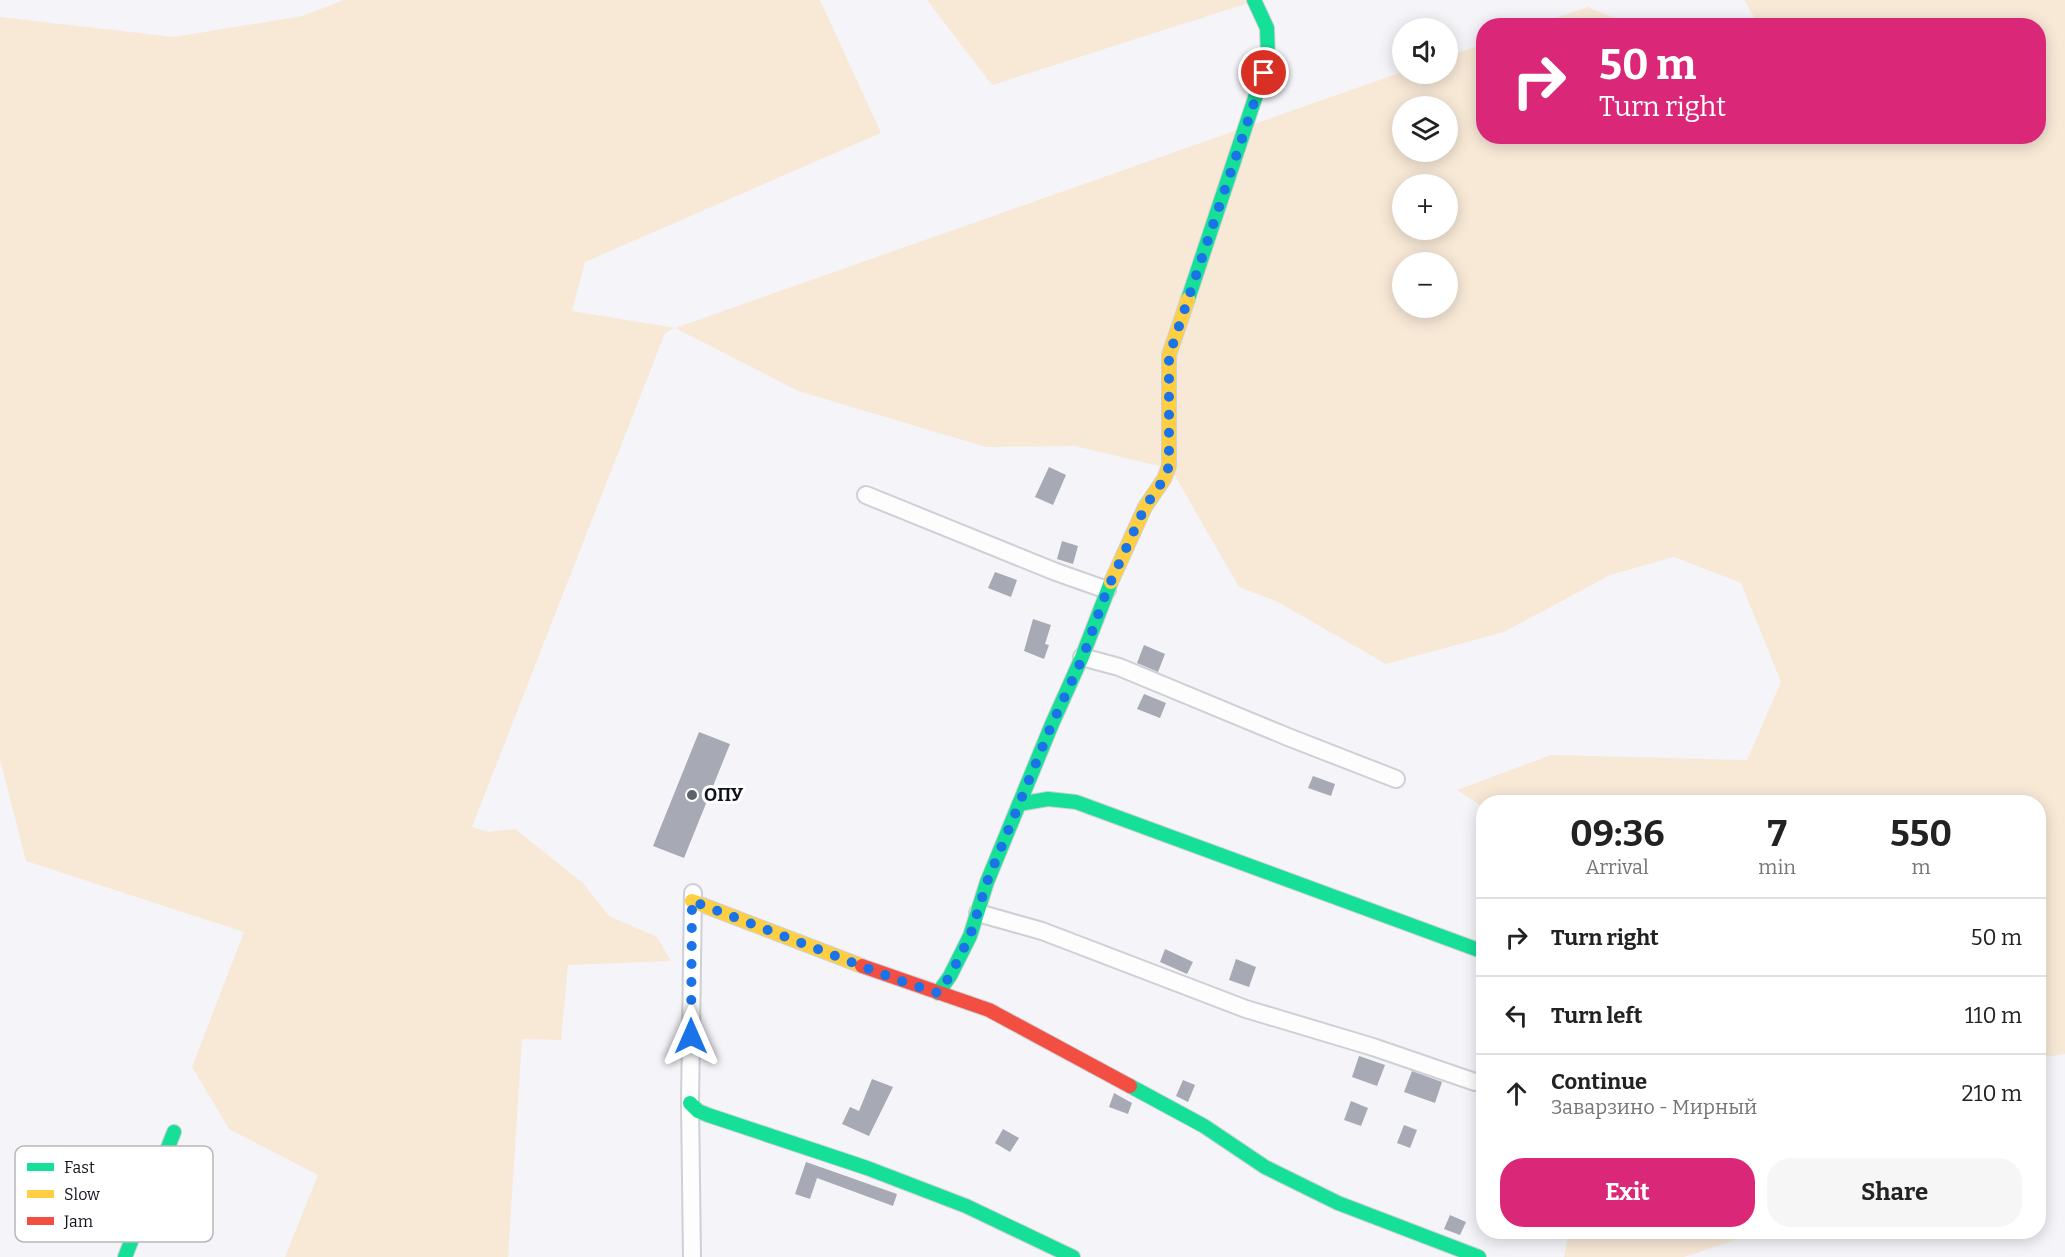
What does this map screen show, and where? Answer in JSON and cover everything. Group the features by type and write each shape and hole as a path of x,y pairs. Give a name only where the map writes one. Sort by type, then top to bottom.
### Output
{"street":[{"path":"938,993 950,976 970,936 987,882 1083,657 1107,590 1145,507 1164,479 1169,466 1169,356 1268,59 1270,40 1267,22 1254,0"},
{"path":"866,495 1056,572 1107,590"},
{"path":"1083,657 1119,667 1396,779"},
{"path":"1019,804 1040,798 1058,798 1076,802 1476,949"},
{"path":"692,1257 690,1103 692,897 887,976 989,1010 1154,1097 1204,1126 1265,1167 1327,1198 1479,1257"},
{"path":"978,913 1042,931 1246,1009 1373,1047 1475,1082"},
{"path":"690,1103 698,1111 708,1115 867,1168 966,1206 1073,1257"},
{"path":"169,1146 174,1132"},
{"path":"125,1257 131,1242"}],"shaded area":[{"path":"344,0 820,0 881,133 585,262 572,311 675,328 665,333 472,827 488,832 515,829 583,883 609,916 657,937 671,961 568,965 561,1040 522,1039 508,1257 285,1257 318,1175 229,1129 192,1067 244,932 26,861 0,760 0,17 174,37 302,16"},
{"path":"927,0 1258,0 992,85"},
{"path":"1744,0 2065,0 2065,1054 2046,1057 2046,795 1476,795 1476,802 1457,790 1551,755 1747,760 1781,682 1741,583 1674,557 1610,575 1504,632 1386,664 1276,601 1239,587 1171,469 1075,446 986,447 798,391 675,328 1392,76 1392,84 1458,84 1458,53 1476,46 1476,144 2046,144 2046,18 1755,18"},
{"path":"1588,7 1614,18 1556,18"},
{"path":"1568,1239 1737,1239 1684,1257 1564,1257"}],"building":[{"path":"1049,467 1066,475 1053,505 1035,497"},
{"path":"1062,541 1078,546 1073,564 1057,559"},
{"path":"995,572 1017,580 1011,597 988,588"},
{"path":"1033,619 1051,625 1045,644 1049,645 1044,659 1024,651"},
{"path":"1144,645 1165,654 1158,672 1137,663"},
{"path":"1144,694 1166,703 1160,718 1137,709"},
{"name":"ОПУ","path":"699,732 730,744 684,858 653,846"},
{"path":"1313,776 1335,784 1331,796 1308,788"},
{"path":"1165,949 1193,962 1187,974 1160,962"},
{"path":"1236,959 1256,967 1249,987 1229,980"},
{"path":"1359,1056 1385,1065 1377,1086 1352,1077"},
{"path":"1412,1071 1442,1082 1435,1103 1404,1092"},
{"path":"872,1079 893,1087 869,1136 842,1124 850,1107 859,1111"},
{"path":"1183,1080 1195,1085 1188,1102 1176,1096"},
{"path":"1114,1093 1132,1103 1128,1114 1109,1107"},
{"path":"1351,1101 1368,1108 1361,1126 1344,1120"},
{"path":"1404,1125 1417,1130 1410,1148 1397,1143"},
{"path":"1003,1129 1019,1138 1010,1152 995,1143"},
{"path":"806,1162 897,1194 893,1206 817,1178 810,1199 795,1194"},
{"path":"1450,1215 1466,1222 1460,1235 1444,1229"}],"traffic: fast":[{"path":"1188,299 1268,59 1267,28 1254,0"},
{"path":"938,993 950,976 970,936 987,882 1082,657 1111,582"},
{"path":"1019,804 1048,799 1076,802 1476,949"},
{"path":"1130,1086 1204,1126 1265,1167 1338,1203 1479,1257"},
{"path":"690,1103 698,1111 708,1115 867,1168 966,1206 1073,1257"},
{"path":"169,1146 174,1132"},
{"path":"125,1257 131,1242"}],"traffic: slow":[{"path":"1111,582 1145,507 1164,479 1169,466 1169,355 1188,299"},
{"path":"692,901 862,966"}],"traffic: jam":[{"path":"862,966 989,1010 1130,1086"}],"place":[{"name":"ОПУ","path":"692,795"}],"route":[{"path":"691,1036 692,901 898,980 938,993 950,976 970,936 987,882 1052,724 1083,657 1107,590 1145,507 1164,479 1169,466 1169,356 1264,73"}]}
